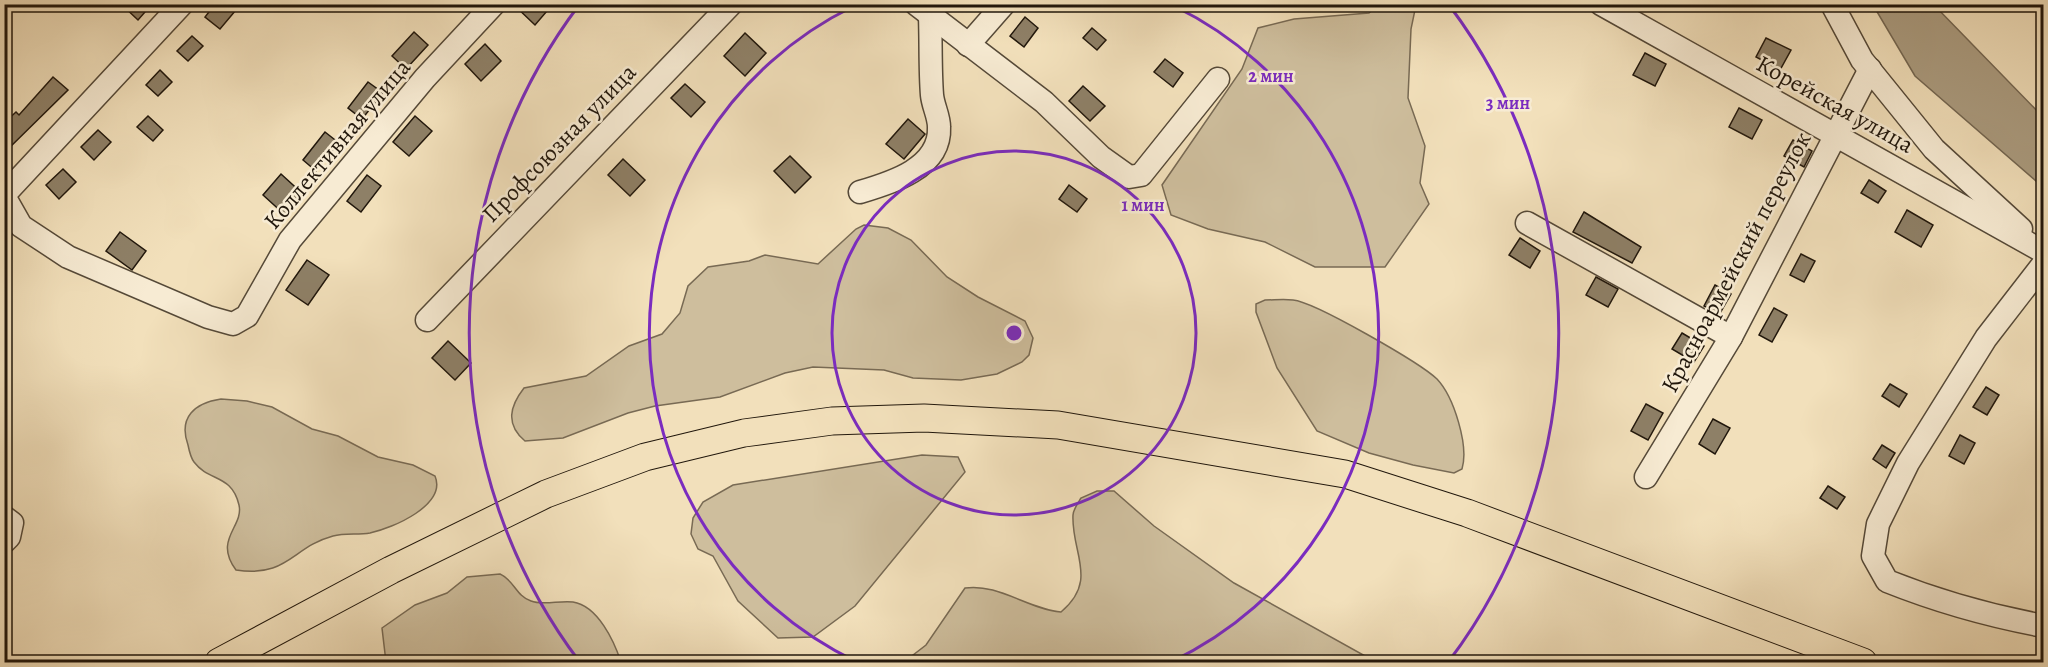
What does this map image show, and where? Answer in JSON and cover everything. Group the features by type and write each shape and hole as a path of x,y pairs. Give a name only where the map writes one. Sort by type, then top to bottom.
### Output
{"main road":[{"path":"219,663 391,570 546,494 645,458 744,433 832,421 924,418 1058,425 1345,474 1467,513 1863,663"}],"street":[{"path":"4,196 182,4"},
{"name":"Коллективная улица","path":"4,196 21,226 68,257 208,317 233,324 246,316 290,240 425,78 494,4"},
{"name":"Профсоюзная улица","path":"427,320 730,4"},
{"path":"968,45 1004,4"},
{"name":"Корейская улица","path":"1601,4 2043,250"},
{"path":"1832,4 1870,69 1934,149 2043,250"},
{"path":"923,10 1044,102 1101,157 1129,177 1141,175 1218,79"},
{"path":"860,192 886,184 910,172 926,161 936,147 939,127 932,96 923,10"},
{"name":"Красноармейский переулок","path":"1646,477 1731,337 1870,69"},
{"path":"1527,224 1731,337"},
{"path":"2043,263 1986,338 1908,463 1878,524 1873,556 1887,582 1920,595 2043,626"},
{"path":"4,517 12,523 9,537 4,542"}],"shaded area":[{"path":"1377,5 1416,5 1411,29 1408,98 1425,146 1420,183 1429,204 1385,267 1315,267 1265,242 1208,229 1171,215 1162,185 1242,69 1258,28 1294,19 1369,13"},
{"path":"1873,5 1934,5 2043,117 2043,187 1915,76"},
{"path":"864,225 888,228 911,240 947,277 978,297 1025,321 1033,338 1029,355 1022,362 997,374 961,380 913,378 884,370 813,367 785,373 720,397 655,406 628,413 563,438 525,441 514,428 513,408 524,388 586,376 629,346 662,334 680,313 688,286 708,267 749,261 765,255 818,264 856,229"},
{"path":"1265,300 1293,300 1305,303 1390,348 1437,379 1449,397 1462,435 1464,459 1462,469 1454,473 1413,465 1369,453 1317,431 1277,368 1256,312 1256,304"},
{"path":"221,399 247,401 272,407 312,429 338,436 378,457 413,465 435,476 437,487 426,505 416,514 392,526 370,533 333,536 319,541 279,566 267,570 236,570 227,550 239,513 236,495 226,483 206,473 194,462 185,435 187,419 196,408"},
{"path":"922,455 958,457 965,472 855,606 813,637 778,638 738,601 713,556 698,549 691,534 693,518 703,502 733,485"},
{"path":"1097,491 1114,491 1154,526 1234,583 1365,656 1398,659 1405,662 1209,662 1194,657 1185,662 904,662 926,645 965,588 989,589 1061,612 1079,589 1081,577 1073,529 1074,511 1081,498"},
{"path":"500,574 509,580 522,596 531,601 573,602 590,610 604,626 621,662 386,662 382,628 415,605 447,593 467,577"}],"building":[{"path":"121,4 152,4 138,20"},
{"path":"215,4 241,4 220,29 205,17"},
{"path":"513,4 553,4 535,25"},
{"path":"1025,17 1038,28 1024,47 1010,36"},
{"path":"1092,28 1106,40 1097,50 1083,38"},
{"path":"414,32 428,45 406,69 392,56"},
{"path":"745,33 766,53 745,76 724,56"},
{"path":"192,36 203,46 188,61 177,51"},
{"path":"1766,38 1791,50 1780,70 1756,57"},
{"path":"485,44 501,61 481,81 465,64"},
{"path":"1645,53 1666,64 1655,86 1633,75"},
{"path":"1165,59 1183,73 1173,87 1154,72"},
{"path":"160,70 172,82 158,96 146,85"},
{"path":"53,77 68,90 4,153 4,123 16,112 19,115"},
{"path":"368,82 383,93 362,119 348,108"},
{"path":"685,84 705,102 691,117 671,98"},
{"path":"1083,86 1105,106 1090,121 1069,101"},
{"path":"1739,108 1762,120 1752,139 1729,127"},
{"path":"148,116 163,130 153,141 137,127"},
{"path":"415,116 432,131 409,156 393,142"},
{"path":"908,119 925,134 904,159 886,144"},
{"path":"98,130 111,142 94,160 81,147"},
{"path":"325,132 339,143 316,171 303,160"},
{"path":"1793,140 1812,151 1804,167 1784,156"},
{"path":"790,156 811,177 795,193 774,171"},
{"path":"623,159 645,180 630,196 608,175"},
{"path":"63,169 76,182 59,199 46,185"},
{"path":"281,174 304,195 285,215 263,195"},
{"path":"367,175 381,186 361,212 347,201"},
{"path":"1869,180 1886,191 1878,203 1861,193"},
{"path":"1069,185 1087,199 1077,212 1059,199"},
{"path":"1907,210 1933,225 1921,247 1895,232"},
{"path":"1584,212 1641,247 1632,263 1573,232"},
{"path":"120,232 146,251 132,270 106,251"},
{"path":"1520,238 1540,251 1530,268 1509,255"},
{"path":"1801,254 1815,261 1804,282 1790,275"},
{"path":"307,260 329,275 308,305 286,290"},
{"path":"1596,277 1618,289 1608,307 1586,295"},
{"path":"1715,285 1731,294 1719,315 1704,306"},
{"path":"1774,308 1787,315 1772,342 1759,335"},
{"path":"1682,333 1704,346 1694,362 1672,349"},
{"path":"448,341 471,363 455,380 432,358"},
{"path":"1890,384 1907,394 1899,407 1882,396"},
{"path":"1986,387 1999,395 1987,415 1973,407"},
{"path":"1646,404 1663,413 1648,440 1631,431"},
{"path":"1713,419 1730,428 1715,454 1699,444"},
{"path":"1960,435 1975,443 1964,464 1949,456"},
{"path":"1882,445 1895,453 1886,468 1873,459"},
{"path":"1828,486 1845,497 1837,509 1820,498"}]}
